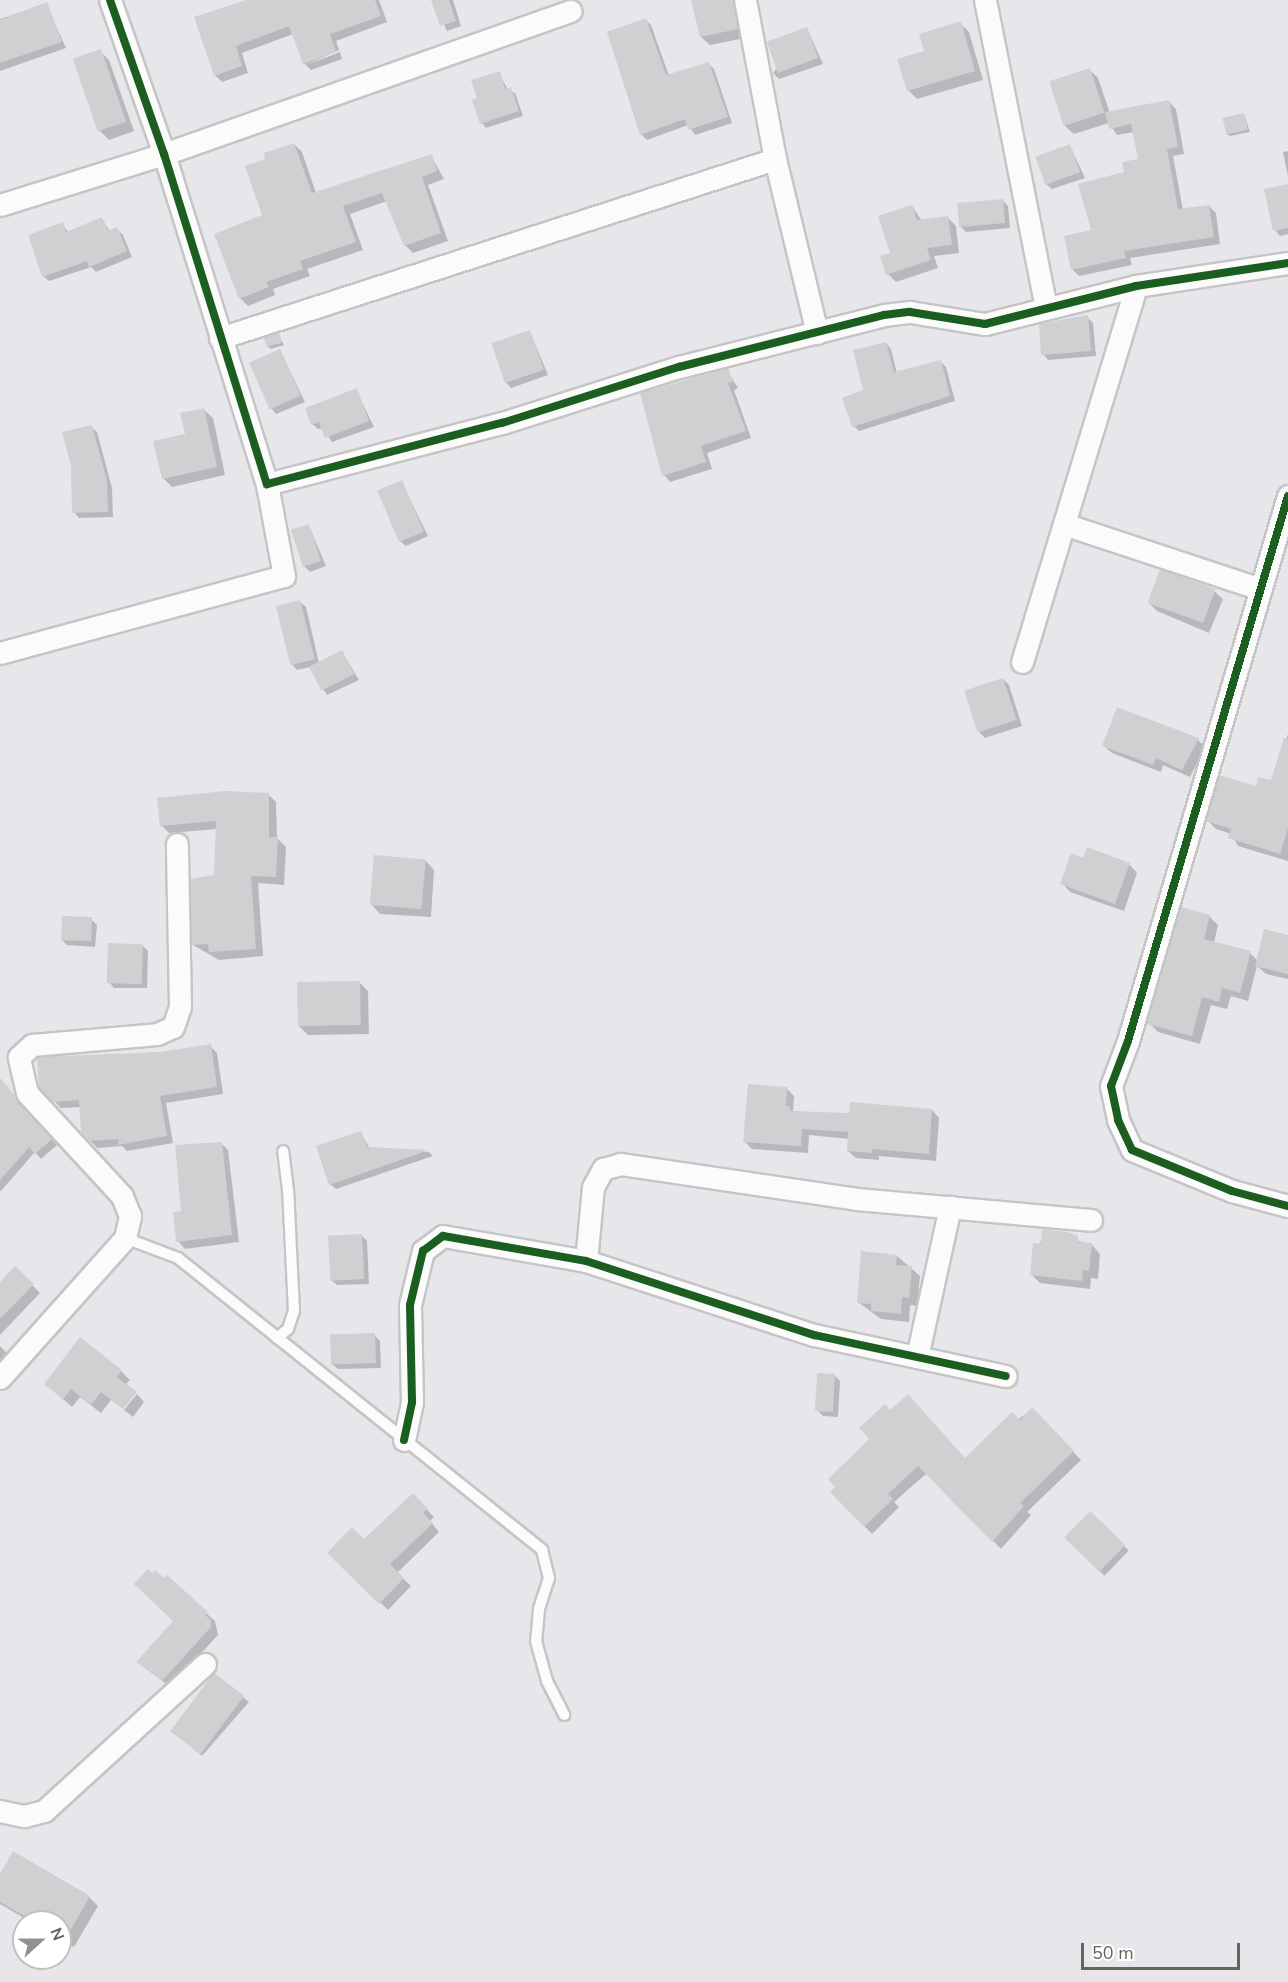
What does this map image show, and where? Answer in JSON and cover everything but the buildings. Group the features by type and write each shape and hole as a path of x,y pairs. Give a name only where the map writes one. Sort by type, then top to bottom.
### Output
{"street":[{"path":"0,653 284,576 267,484 164,154 110,0"},
{"path":"745,0 774,159 818,333"},
{"path":"985,0 1046,308"},
{"path":"0,205 164,154 571,11"},
{"path":"220,338 774,159"},
{"path":"267,484 449,438 679,367 910,312 980,324 1136,286 1288,263"},
{"path":"1022,662 1136,286"},
{"path":"1288,495 1128,1041 1111,1086 1119,1120 1132,1150 1232,1191 1288,1206"},
{"path":"1064,524 1260,589"},
{"path":"0,1378 125,1238 130,1216 122,1196 27,1093 19,1057 32,1045 157,1034 173,1027 180,1007 177,844"},
{"path":"586,1261 593,1187 603,1169 620,1164 856,1199 1091,1220"},
{"path":"917,1357 950,1207"},
{"path":"404,1440 411,1402 410,1305 423,1251 443,1236 586,1261 814,1335 1006,1376"},
{"path":"0,1810 24,1816 44,1811 205,1664"}],"lane":[{"path":"278,1338 288,1329 294,1311 288,1190 283,1151"},
{"path":"125,1238 178,1258 542,1550 549,1578 538,1609 536,1641 547,1682 564,1715"}],"cycle path":[{"path":"110,0 164,154 267,484 502,423 679,367 884,315 910,312 985,324 1136,286 1288,263"},
{"path":"1288,496 1128,1041 1111,1086 1118,1120 1132,1150 1232,1191 1288,1206"},
{"path":"404,1440 412,1402 410,1305 423,1251 443,1236 586,1261 814,1335 1006,1376"}]}
